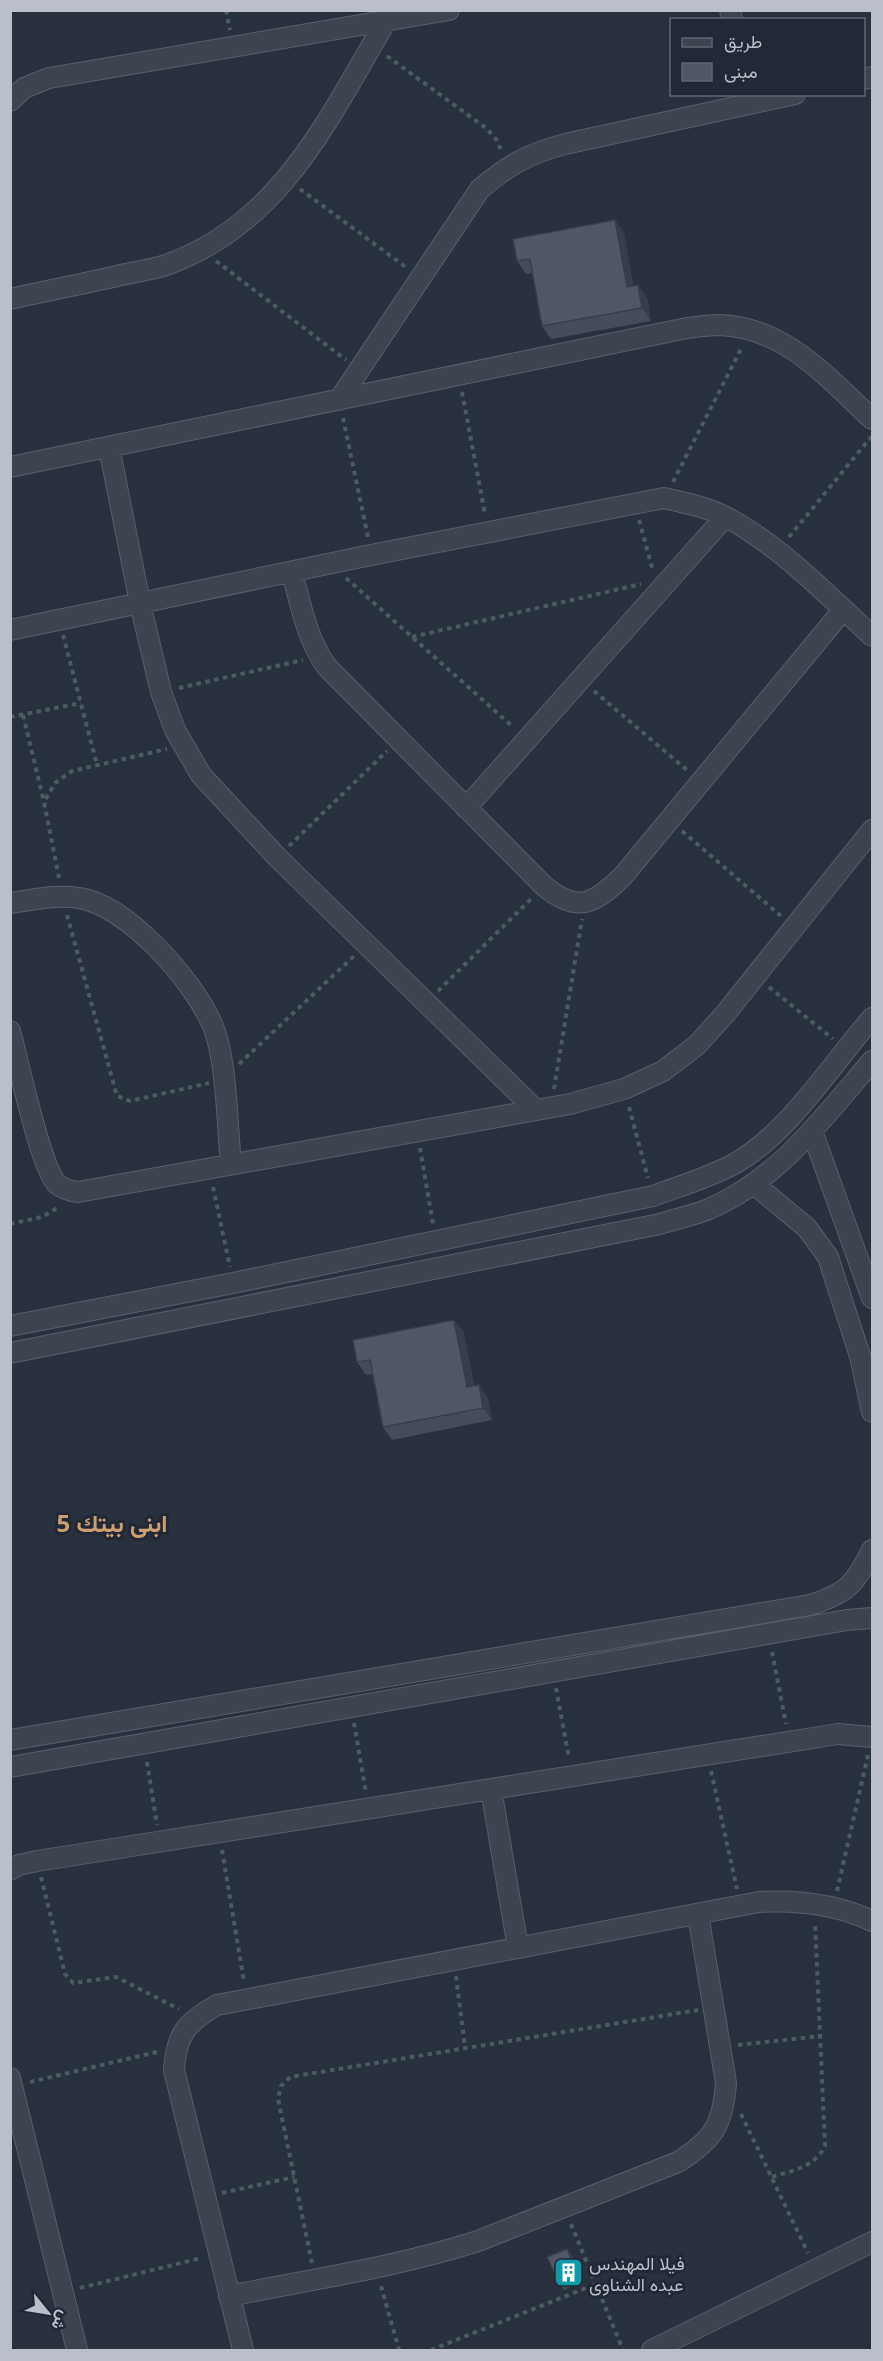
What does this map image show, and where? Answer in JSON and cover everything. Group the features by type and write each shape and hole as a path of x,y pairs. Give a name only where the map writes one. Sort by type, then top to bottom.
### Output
{"street":[{"path":"10,101 24,88 49,78 449,10"},
{"path":"10,299 165,266 201,250 232,230 261,207 287,180 302,160 386,21"},
{"path":"339,400 480,189 505,168 534,153 565,144 750,99 777,96"},
{"path":"10,468 687,328 719,325 751,329 778,339 803,355 873,419"},
{"path":"109,447 140,603 161,692 182,746 201,775 277,856 427,1002 543,1107"},
{"path":"10,630 371,555 664,498 725,516 754,534 873,636"},
{"path":"466,807 580,679 663,578 725,516"},
{"path":"292,573 307,628 319,656 340,682 544,886 571,903 585,903 598,898 623,876 843,610"},
{"path":"10,1031 45,1164 57,1185 78,1192 543,1107 570,1104 624,1089 663,1071 697,1045 756,976 873,830"},
{"path":"10,903 62,896 100,904 133,924 174,967 212,1024 221,1055 231,1164"},
{"path":"10,1326 233,1283 653,1196 707,1177 735,1164 768,1140 792,1116 845,1049 873,1018"},
{"path":"10,1353 660,1224 709,1209 754,1185 785,1160 873,1061"},
{"path":"812,1131 873,1298"},
{"path":"754,1185 807,1228 828,1257 860,1356 873,1412"},
{"path":"10,1740 810,1605 844,1592 859,1575 873,1550"},
{"path":"830,1599 833,1622"},
{"path":"10,1767 833,1622 873,1618"},
{"path":"50,1733 56,1759"},
{"path":"10,1870 19,1865 37,1861 838,1734 871,1742"},
{"path":"491,1789 518,1948"},
{"path":"243,2350 174,2070 175,2048 183,2032 195,2018 218,2005 741,1906 786,1901 824,1905 873,1921"},
{"path":"230,2296 376,2268 478,2241 678,2162 699,2149 718,2123 724,2108 726,2083 698,1914"},
{"path":"11,2082 77,2350"},
{"path":"652,2350 873,2242"}],"path":[{"path":"372,44 486,128 499,146 505,168"},
{"path":"287,180 422,278"},
{"path":"201,250 360,370"},
{"path":"664,498 751,329"},
{"path":"459,375 489,532"},
{"path":"339,400 371,555"},
{"path":"777,552 873,436"},
{"path":"412,637 663,578 635,504"},
{"path":"331,564 527,740"},
{"path":"59,620 97,765"},
{"path":"161,692 319,656"},
{"path":"580,679 701,782"},
{"path":"10,717 81,703"},
{"path":"23,715 44,802 62,896 117,1096 130,1101 223,1080 367,943"},
{"path":"277,856 398,740"},
{"path":"44,802 55,783 72,771 182,746"},
{"path":"669,820 795,928"},
{"path":"427,1002 544,886"},
{"path":"543,1107 585,903"},
{"path":"756,976 845,1049"},
{"path":"624,1089 653,1196"},
{"path":"417,1130 436,1240"},
{"path":"209,1168 233,1283"},
{"path":"10,1224 42,1217 78,1192"},
{"path":"769,1634 789,1742"},
{"path":"553,1672 572,1776"},
{"path":"351,1707 368,1808"},
{"path":"772,2177 810,2165 819,2157 825,2146 821,2036 824,1905 871,1742"},
{"path":"144,1744 159,1841"},
{"path":"708,1755 741,1906"},
{"path":"219,1832 247,2000"},
{"path":"37,1861 64,1974 68,1979 73,1983 116,1977 195,2018"},
{"path":"454,1960 465,2047"},
{"path":"315,2279 278,2099 281,2086 290,2077 713,2007"},
{"path":"720,2047 821,2036"},
{"path":"11,2082 175,2048"},
{"path":"726,2083 816,2270"},
{"path":"205,2197 294,2177"},
{"path":"564,2207 623,2350"},
{"path":"63,2292 219,2253"},
{"path":"376,2268 399,2350"},
{"path":"431,2350 596,2284"}],"building":[{"path":"615,220 627,287 638,285 642,308 542,326 530,259 517,261 513,239"},
{"path":"454,1320 467,1387 479,1385 483,1408 383,1427 370,1360 357,1362 353,1340"},
{"name":"فيلا المهندس عبده الشناوى","path":"567,2249 578,2275 559,2283 547,2257"}],"place":[{"name":"فيلا المهندس عبده الشناوى","path":"568,2273"}],"district":[{"name":"ابنى بيتك 5","path":"112,1522"}]}
